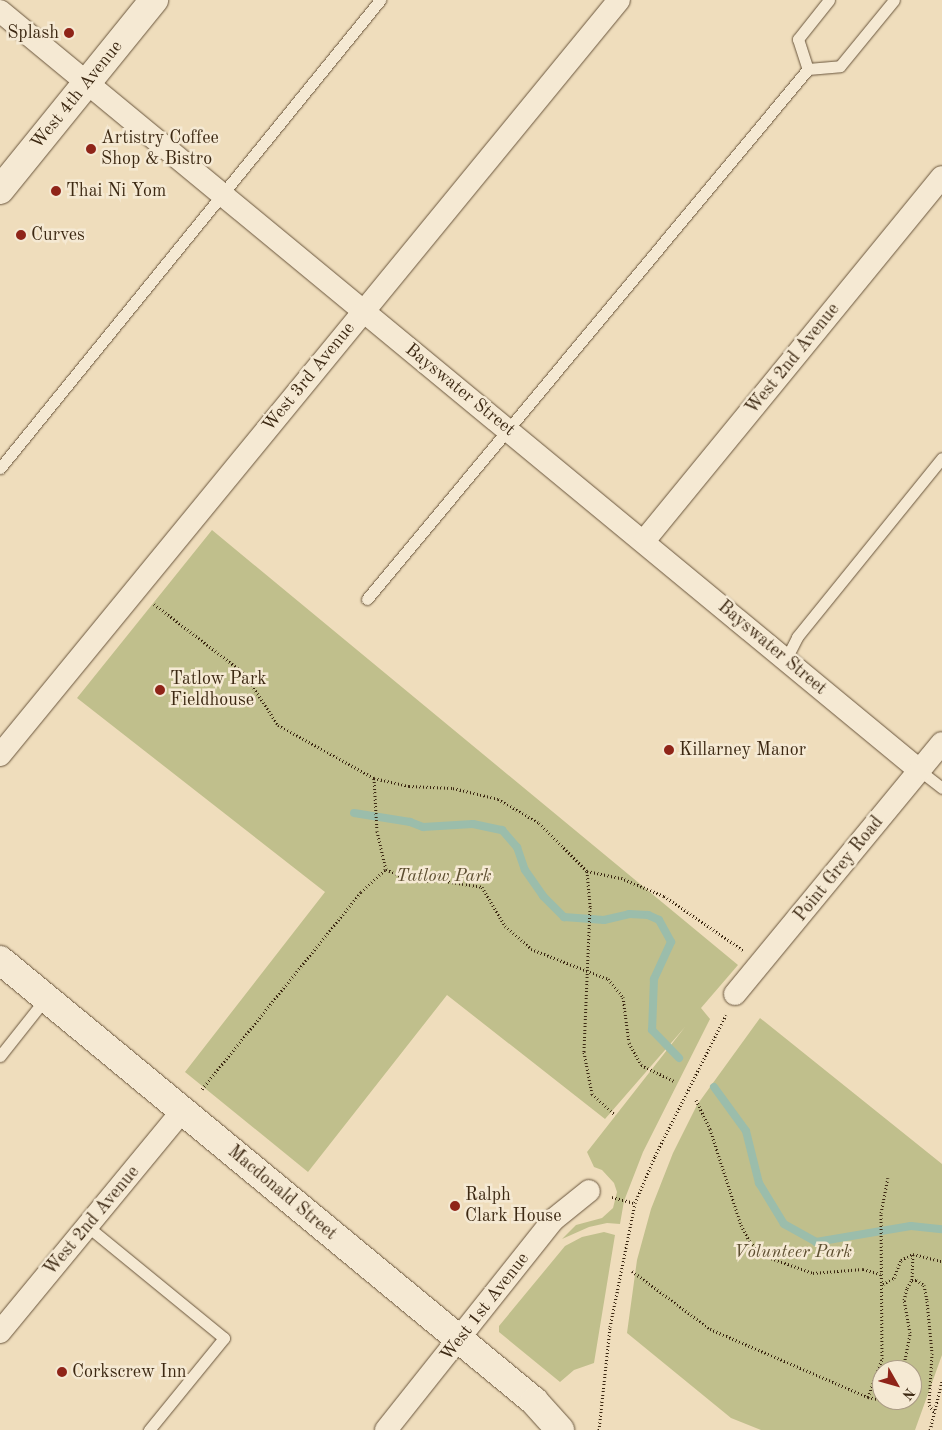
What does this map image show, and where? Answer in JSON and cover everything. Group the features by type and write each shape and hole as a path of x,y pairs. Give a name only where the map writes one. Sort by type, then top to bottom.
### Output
{"main road":[{"name":"West 4th Avenue","path":"0,190 154,0"},
{"name":"Macdonald Street","path":"0,960 534,1401 560,1430"}],"street":[{"name":"West 3rd Avenue","path":"0,755 619,0"},
{"name":"Bayswater Street","path":"0,11 919,770"},
{"name":"West 2nd Avenue","path":"644,542 942,177"},
{"name":"Point Grey Road","path":"735,994 942,743"},
{"name":"West 2nd Avenue","path":"0,1332 183,1110"},
{"name":"West 1st Avenue","path":"386,1430 459,1341 553,1220 589,1191"}],"lane":[{"path":"0,468 380,0"},
{"path":"808,69 798,39 829,0"},
{"path":"367,599 507,428 808,69 840,66 894,0"},
{"path":"786,659 797,637 942,458"},
{"path":"919,770 942,788"},
{"path":"0,1056 46,998"},
{"path":"87,1226 224,1338 149,1430"}],"path":[{"path":"152,602 244,673 278,725 374,778 409,786 453,788 498,799 539,823 587,871 621,878 664,896 743,950"},
{"path":"374,778 377,831 386,869"},
{"path":"386,869 410,881 446,881 482,887 506,926 531,950 589,970 608,979 623,997 628,1043 641,1065 674,1081"},
{"path":"202,1089 361,892 386,869"},
{"path":"587,871 590,932 584,1052 592,1094 615,1115"},
{"path":"599,1430 610,1327 635,1203 654,1156 735,994"},
{"path":"696,1100 710,1129 741,1225 750,1242 768,1257 813,1273 863,1269 880,1274"},
{"path":"868,1397 882,1359 883,1284 880,1274 882,1212 888,1178"},
{"path":"883,1284 894,1278 901,1260 913,1254 942,1262"},
{"path":"905,1360 910,1333 904,1300 912,1280 913,1254"},
{"path":"632,1271 710,1329 872,1398"},
{"path":"912,1280 924,1285 927,1301 932,1353 929,1405 935,1413"},
{"path":"930,1430 942,1381"}],"green space":[{"name":"Tatlow Park","path":"212,530 738,965 701,1008 710,1019 643,1152 624,1201 620,1224 607,1223 589,1227 562,1239 576,1225 602,1218 613,1208 617,1192 614,1183 602,1170 594,1167 587,1152 685,1027 605,1119 447,995 308,1172 185,1072 325,892 77,698"},
{"name":"Volunteer Park","path":"760,1018 942,1164 942,1355 915,1430 761,1430 731,1418 627,1333 637,1260 651,1209 673,1153 697,1105"},
{"path":"604,1232 615,1235 594,1363 574,1370 560,1382 499,1332 499,1326 565,1246 582,1237"}],"waterway":[{"path":"354,813 410,822 423,827 473,824 502,830 517,847 525,870 543,896 564,917 604,920 629,914 648,915 659,920 671,942 654,979 652,1030 679,1058"},
{"path":"714,1087 746,1131 759,1183 784,1224 816,1242 911,1226 942,1229"}],"place":[{"name":"Splash","path":"69,33"},
{"name":"Artistry Coffee Shop & Bistro","path":"91,149"},
{"name":"Thai Ni Yom","path":"56,191"},
{"name":"Curves","path":"21,235"},
{"name":"Tatlow Park Fieldhouse","path":"160,690"},
{"name":"Killarney Manor","path":"669,750"},
{"name":"Ralph Clark House","path":"455,1206"},
{"name":"Corkscrew Inn","path":"62,1372"}]}
